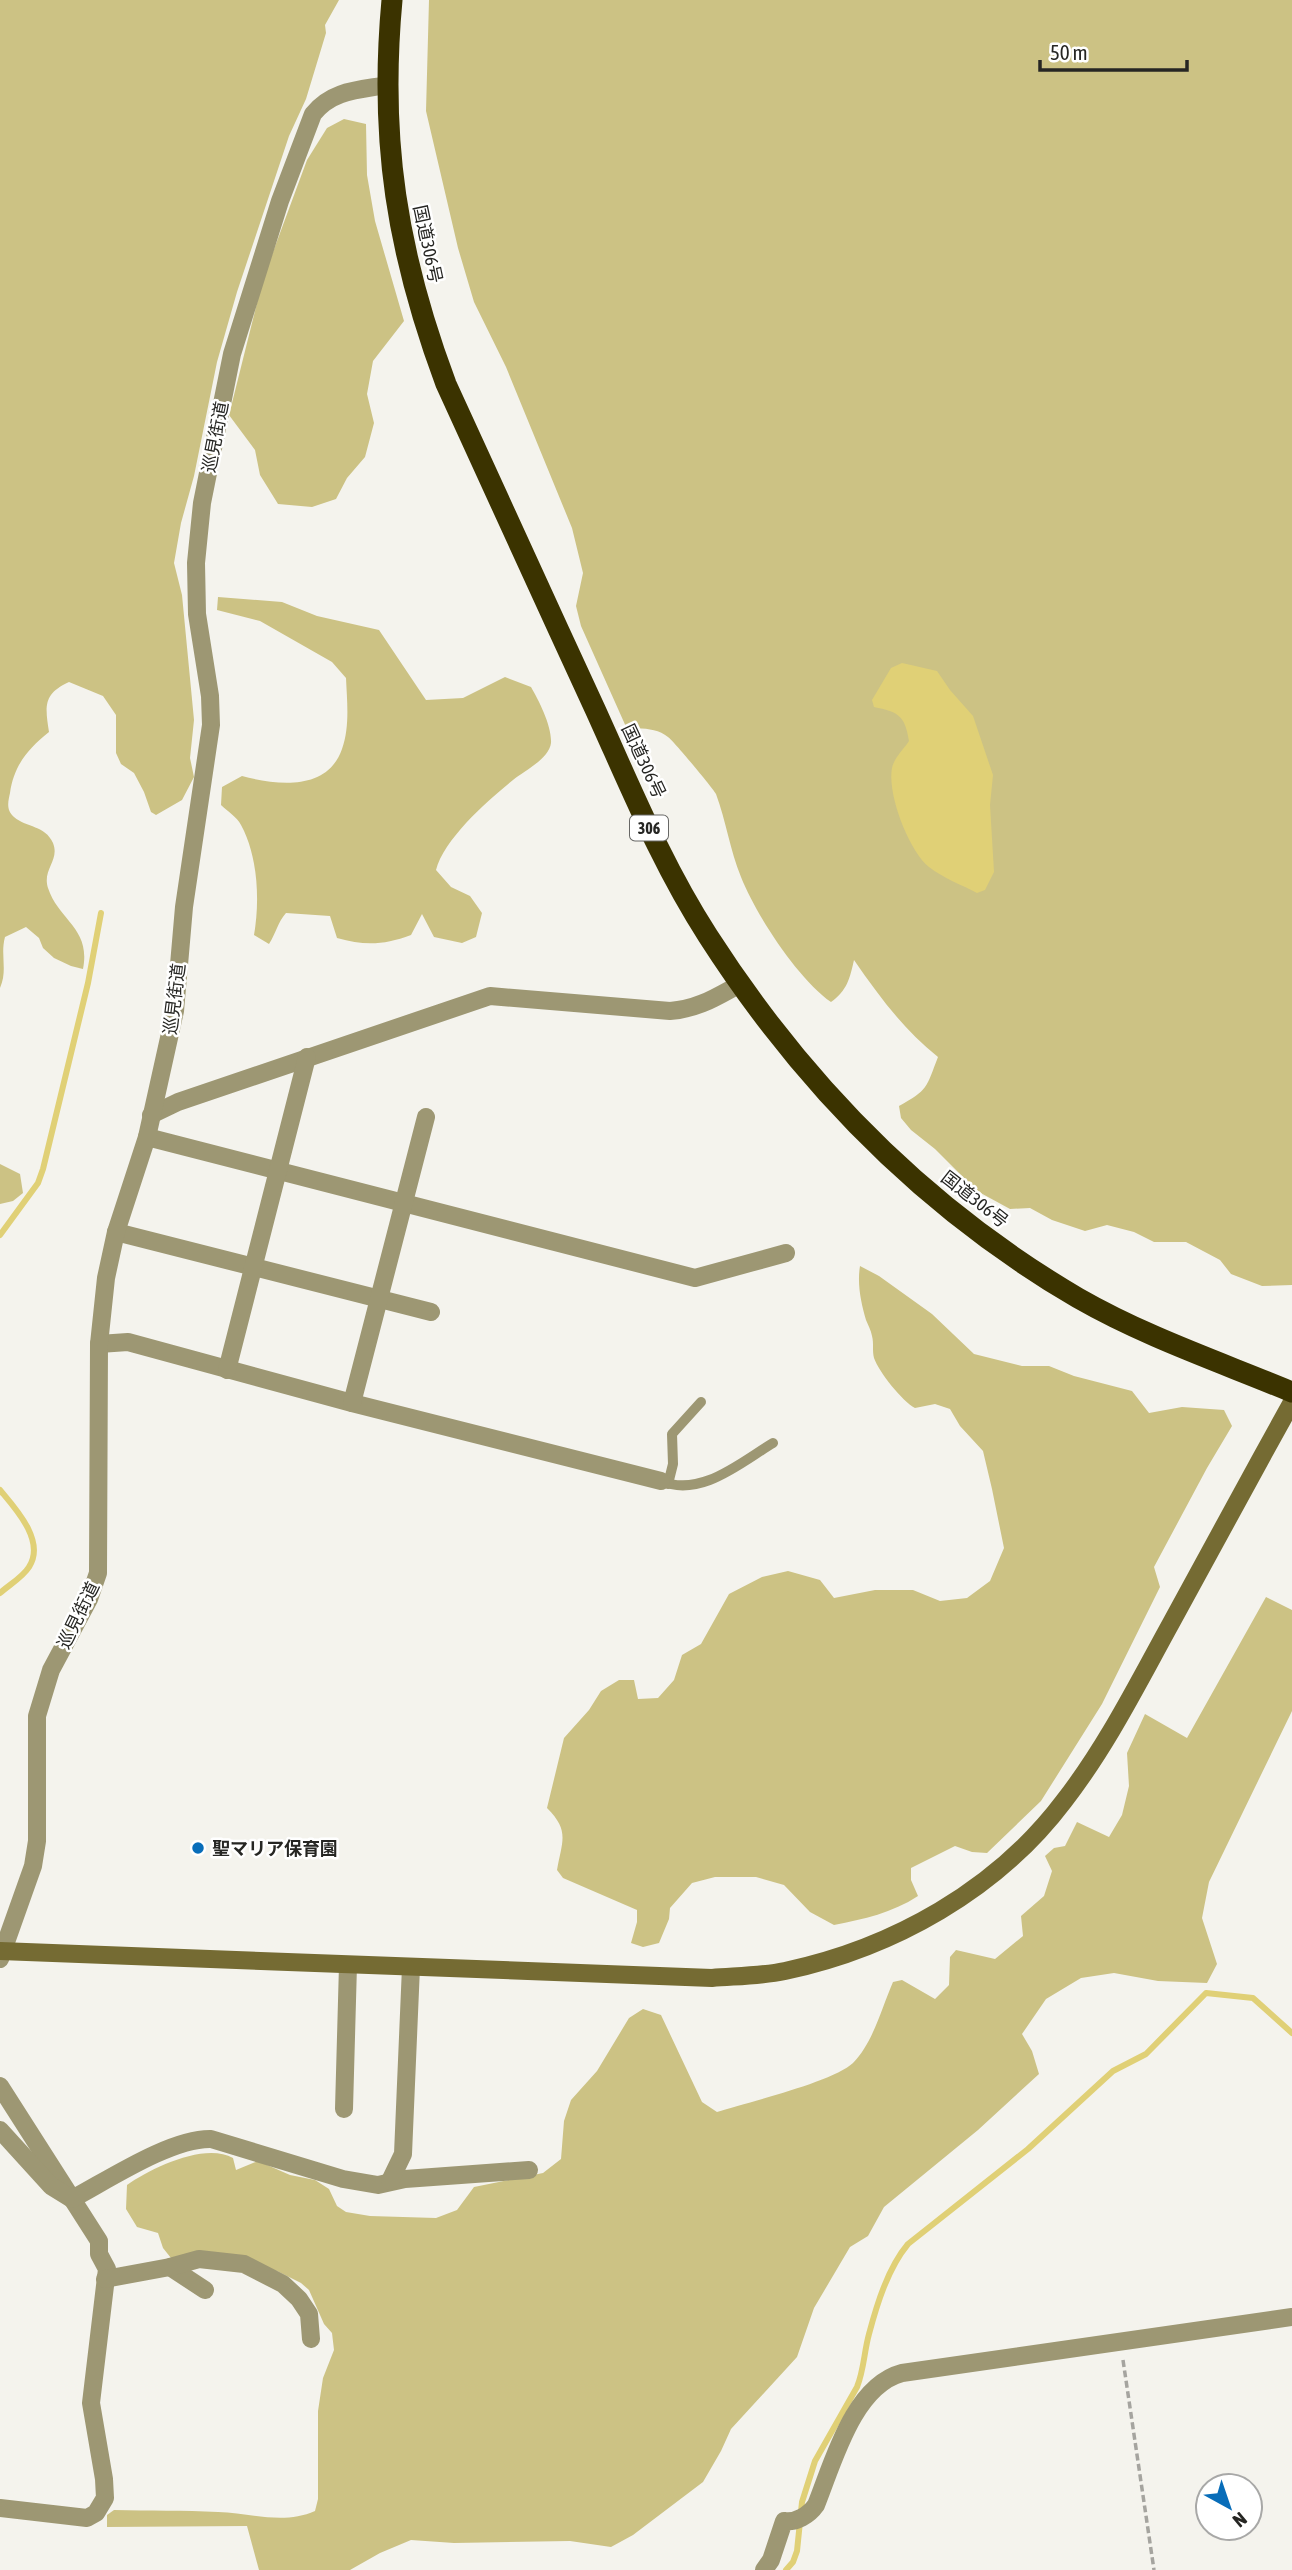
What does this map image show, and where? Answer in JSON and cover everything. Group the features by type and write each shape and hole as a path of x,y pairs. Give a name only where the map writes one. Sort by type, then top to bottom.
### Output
{"highway":[{"name":"国道306号","path":"392,0 387,85 390,157 406,255 427,333 446,384 654,838 706,933 776,1033 839,1107 910,1176 975,1228 1014,1257 1077,1297 1130,1326 1292,1391"}],"street":[{"name":"巡見街道","path":"1,1953 33,1866 37,1841 37,1716 51,1670 89,1599 98,1573 99,1344 106,1278 116,1232 146,1137 175,1011 184,906 209,749 210,696 197,614 197,563 202,503 232,354 280,201 313,114 321,103 334,96 387,85"},
{"path":"151,1115 178,1102 490,996 670,1011 689,1010 702,1005 740,984"},
{"path":"227,1370 307,1057"},
{"path":"352,1403 426,1117"},
{"path":"146,1137 695,1278 786,1253"},
{"path":"116,1232 431,1312"},
{"path":"99,1344 128,1342 664,1483"},
{"path":"1,1953 673,1977 748,1976 783,1972 853,1952 896,1934 942,1911 983,1881 1024,1847 1064,1802 1124,1709 1292,1402"},
{"path":"344,2109 348,1965"},
{"path":"390,2181 403,2154 411,1967"},
{"path":"0,2086 99,2241 99,2254 107,2269 91,2403 104,2479 105,2498 102,2506 87,2518 0,2508"},
{"path":"0,2130 51,2186 72,2199"},
{"path":"72,2199 166,2150 198,2138 211,2138 343,2179 378,2185 390,2181 529,2170"},
{"path":"105,2279 198,2259 233,2262 283,2284 299,2298 309,2314 311,2339"},
{"path":"170,2267 205,2290"},
{"path":"764,2570 771,2560 784,2521 791,2522 811,2512 816,2505 838,2446 867,2397 883,2380 902,2373 1292,2317"}],"lane":[{"path":"701,1402 672,1434 673,1464 664,1483 703,1485 773,1443"}],"path":[{"path":"1121,2341 1154,2570"}],"shaded area":[{"path":"0,0 339,0 325,25 326,33 306,99 289,136 237,292 217,362 194,476 181,523 174,563 182,595 194,720 190,758 194,777 182,800 156,815 151,812 134,773 121,764 116,753 116,715 103,696 69,682 54,691 47,708 49,732 28,751 19,766 12,783 8,806 14,817 41,830 53,843 55,849 47,875 48,888 59,909 78,934 84,955 83,969 54,958 43,948 39,938 26,927 5,937 0,988"},
{"path":"429,0 1292,0 1292,1285 1262,1286 1231,1274 1220,1260 1186,1242 1154,1242 1134,1232 1107,1225 1085,1231 1052,1220 1030,1208 1010,1209 977,1191 901,1118 899,1106 925,1087 938,1057 882,999 854,960 847,984 831,1002 818,992 779,945 748,892 737,867 714,791 664,734 654,730 627,729 581,626 576,606 583,573 572,528 506,367 474,302 458,248 426,111"},
{"path":"344,119 366,124 367,175 375,221 404,321 373,361 367,394 374,423 365,457 347,478 336,499 312,507 278,504 260,475 255,450 229,415 263,279 307,160 327,128"},
{"path":"218,597 282,602 317,616 379,630 426,700 463,698 505,677 531,687 547,722 551,736 549,749 541,759 513,780 468,821 448,846 436,870 451,887 470,896 482,913 476,937 462,943 434,937 422,914 411,935 392,941 366,943 337,938 330,916 286,913 269,944 254,935 257,893 251,850 241,825 221,805 222,787 242,776 285,783 313,779 325,773 335,763 345,741 346,678 332,662 260,621 217,610"},
{"path":"902,663 937,671 973,716 993,775 990,805 994,872 985,890 977,893 940,875 921,859 907,836 896,807 891,779 892,768 909,741 907,732 899,716 874,707 872,700 891,668"},
{"path":"0,1164 20,1174 23,1193 13,1201 0,1204"},
{"path":"860,1266 879,1276 932,1314 974,1354 1022,1366 1049,1366 1074,1376 1132,1391 1149,1413 1182,1407 1224,1410 1232,1426 1154,1567 1160,1587 1102,1704 1041,1801 987,1853 972,1852 955,1846 911,1868 911,1880 918,1896 888,1911 834,1925 810,1912 784,1885 756,1877 715,1877 692,1883 670,1908 669,1919 659,1943 643,1947 631,1943 637,1922 637,1910 563,1878 557,1870 562,1830 547,1808 564,1738 589,1710 601,1691 619,1680 634,1680 638,1699 658,1698 674,1680 682,1655 701,1644 729,1594 762,1577 788,1571 820,1580 834,1598 875,1590 913,1590 940,1601 967,1598 990,1581 1004,1548 983,1451 960,1426 950,1409 935,1404 915,1408 898,1393 877,1364 873,1355 872,1334 861,1300"},
{"path":"1266,1597 1292,1610 1292,1711 1209,1882 1202,1918 1217,1964 1207,1983 1158,1981 1114,1973 1081,1978 1046,1999 1022,2034 1032,2051 1039,2074 978,2130 884,2207 868,2236 850,2247 814,2308 797,2357 731,2429 703,2482 633,2535 611,2547 570,2541 454,2543 411,2540 350,2570 259,2570 247,2526 107,2527 107,2515 114,2510 205,2511 279,2518 315,2511 318,2499 318,2411 323,2378 334,2350 332,2333 324,2324 309,2290 301,2283 277,2271 183,2256 171,2258 163,2248 158,2233 137,2227 126,2209 127,2185 178,2159 208,2153 221,2154 233,2158 236,2170 258,2161 290,2175 315,2180 329,2189 337,2206 346,2212 370,2216 436,2218 457,2210 474,2187 543,2173 561,2159 564,2121 571,2100 597,2071 629,2018 643,2009 661,2015 702,2102 717,2112 789,2091 843,2070 853,2063 866,2045 893,1982 902,1980 935,1999 949,1985 950,1957 956,1950 995,1959 1023,1936 1021,1916 1044,1896 1052,1871 1045,1856 1054,1848 1065,1846 1077,1822 1109,1837 1122,1815 1129,1786 1127,1753 1145,1714 1187,1738"}],"waterway":[{"path":"0,1235 38,1183 43,1169 88,983 101,913"},
{"path":"0,1490 27,1526 34,1547 29,1567 20,1578 0,1593"},
{"path":"786,2570 797,2551 802,2502 815,2461 857,2387 880,2299 889,2275 908,2244 1028,2149 1113,2071 1146,2054 1206,1993 1253,1998 1292,2033"}],"place":[{"name":"聖マリア保育園","path":"198,1848"}]}
